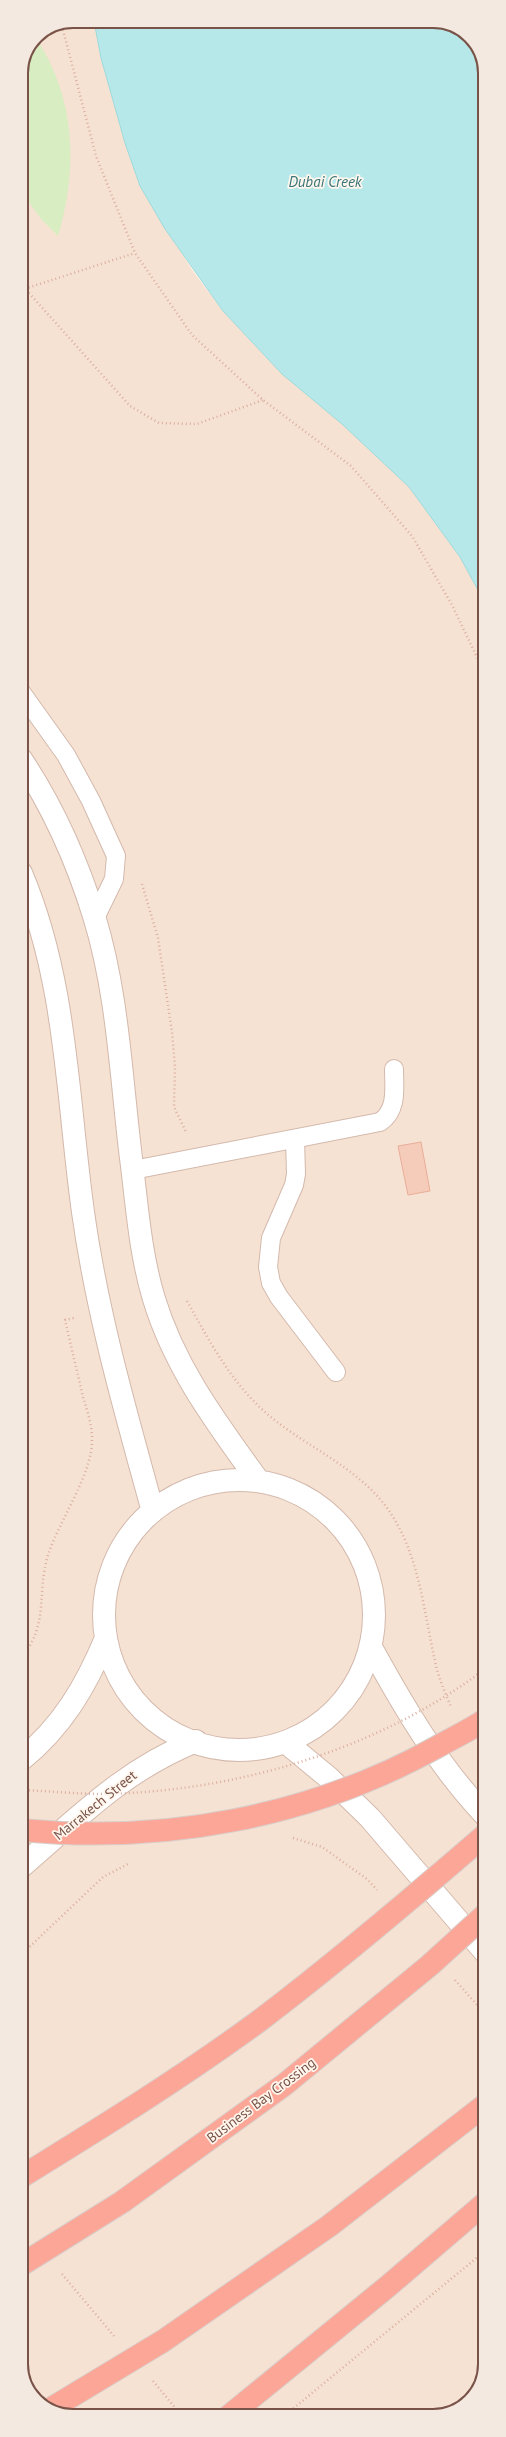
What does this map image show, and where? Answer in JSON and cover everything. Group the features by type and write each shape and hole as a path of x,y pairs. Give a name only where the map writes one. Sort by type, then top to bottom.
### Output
{"highway":[{"path":"28,1831 71,1835 157,1832 243,1820 326,1797 399,1767 478,1724"},
{"path":"28,2172 126,2113 258,2021 386,1922 478,1841"},
{"name":"Business Bay Crossing","path":"28,2261 122,2202 284,2086 430,1965 478,1921"},
{"path":"56,2405 163,2341 330,2226 478,2110"},
{"path":"238,2409 387,2287 478,2208"}],"street":[{"path":"28,771 58,823 78,870 95,918 106,963 113,1009 145,1264 166,1333 180,1366 198,1397 258,1479"},
{"path":"28,892 39,921 52,968 61,1017 91,1261 112,1360 152,1508"},
{"path":"228,1478 258,1479 281,1486 304,1498 325,1513 342,1531 356,1552 366,1574 373,1598 374,1624 372,1649 364,1673 351,1696 334,1716 313,1732 289,1744 242,1751 218,1748 196,1742 170,1729 148,1711 129,1690 115,1665 106,1638 103,1609 106,1580 117,1553 132,1528 152,1508 172,1495 199,1483 228,1478"},
{"path":"28,1755 39,1746 60,1722 78,1696 94,1668 106,1638"},
{"path":"372,1649 426,1743 462,1791 478,1808"},
{"name":"Marrakech Street","path":"28,1860 118,1784 155,1760 196,1742"},
{"path":"289,1744 329,1778 365,1813 478,1944"}],"lane":[{"path":"28,702 66,755 91,801 116,856 114,879 95,918"},
{"path":"132,1170 373,1124 387,1118 393,1105 394,1069"},
{"path":"295,1139 296,1174 271,1238 268,1267 271,1282 279,1297 336,1372"}],"path":[{"path":"63,29 96,156 135,253 192,335 263,400 351,466 412,536 452,605 478,659"},
{"path":"28,288 135,253"},
{"path":"28,295 130,406 159,423 197,424 263,400"},
{"path":"140,881 158,938 172,1032 175,1067 174,1107 178,1119 184,1126 193,1158"},
{"path":"186,1298 214,1349 240,1388 272,1418 354,1475 384,1504 407,1543 419,1582 436,1663 452,1710"},
{"path":"28,1651 38,1631 41,1617 44,1574 48,1556 91,1453 90,1425 65,1320"},
{"path":"28,1790 106,1794 194,1786 281,1768 375,1735 461,1687 478,1674"},
{"path":"289,1836 322,1847 367,1879 378,1891"},
{"path":"28,1948 103,1877 133,1861"},
{"path":"454,1979 478,2006"},
{"path":"293,2409 478,2257"},
{"path":"57,2267 117,2338"},
{"path":"152,2380 176,2409"}],"shaded area":[{"path":"95,28 101,58 125,143 140,186 194,273 223,311 282,374 342,424 409,487 460,557 478,590 477,2373 475,2381 467,2394 456,2403 439,2409 70,2409 53,2404 41,2396 33,2384 28,2370 28,73 31,56 41,41 56,31 64,29"}],"green space":[{"path":"39,44 49,61 59,85 66,109 70,134 69,185 58,236 42,220 28,201 28,73 31,56"}],"water":[{"name":"Dubai Creek","path":"95,28 436,28 453,33 465,41 469,46 476,59 478,67 478,590 460,557 409,487 342,424 282,374 223,311 165,229 140,186 125,143 101,58"}],"building":[{"path":"421,1142 430,1191 408,1195 398,1146"}]}
